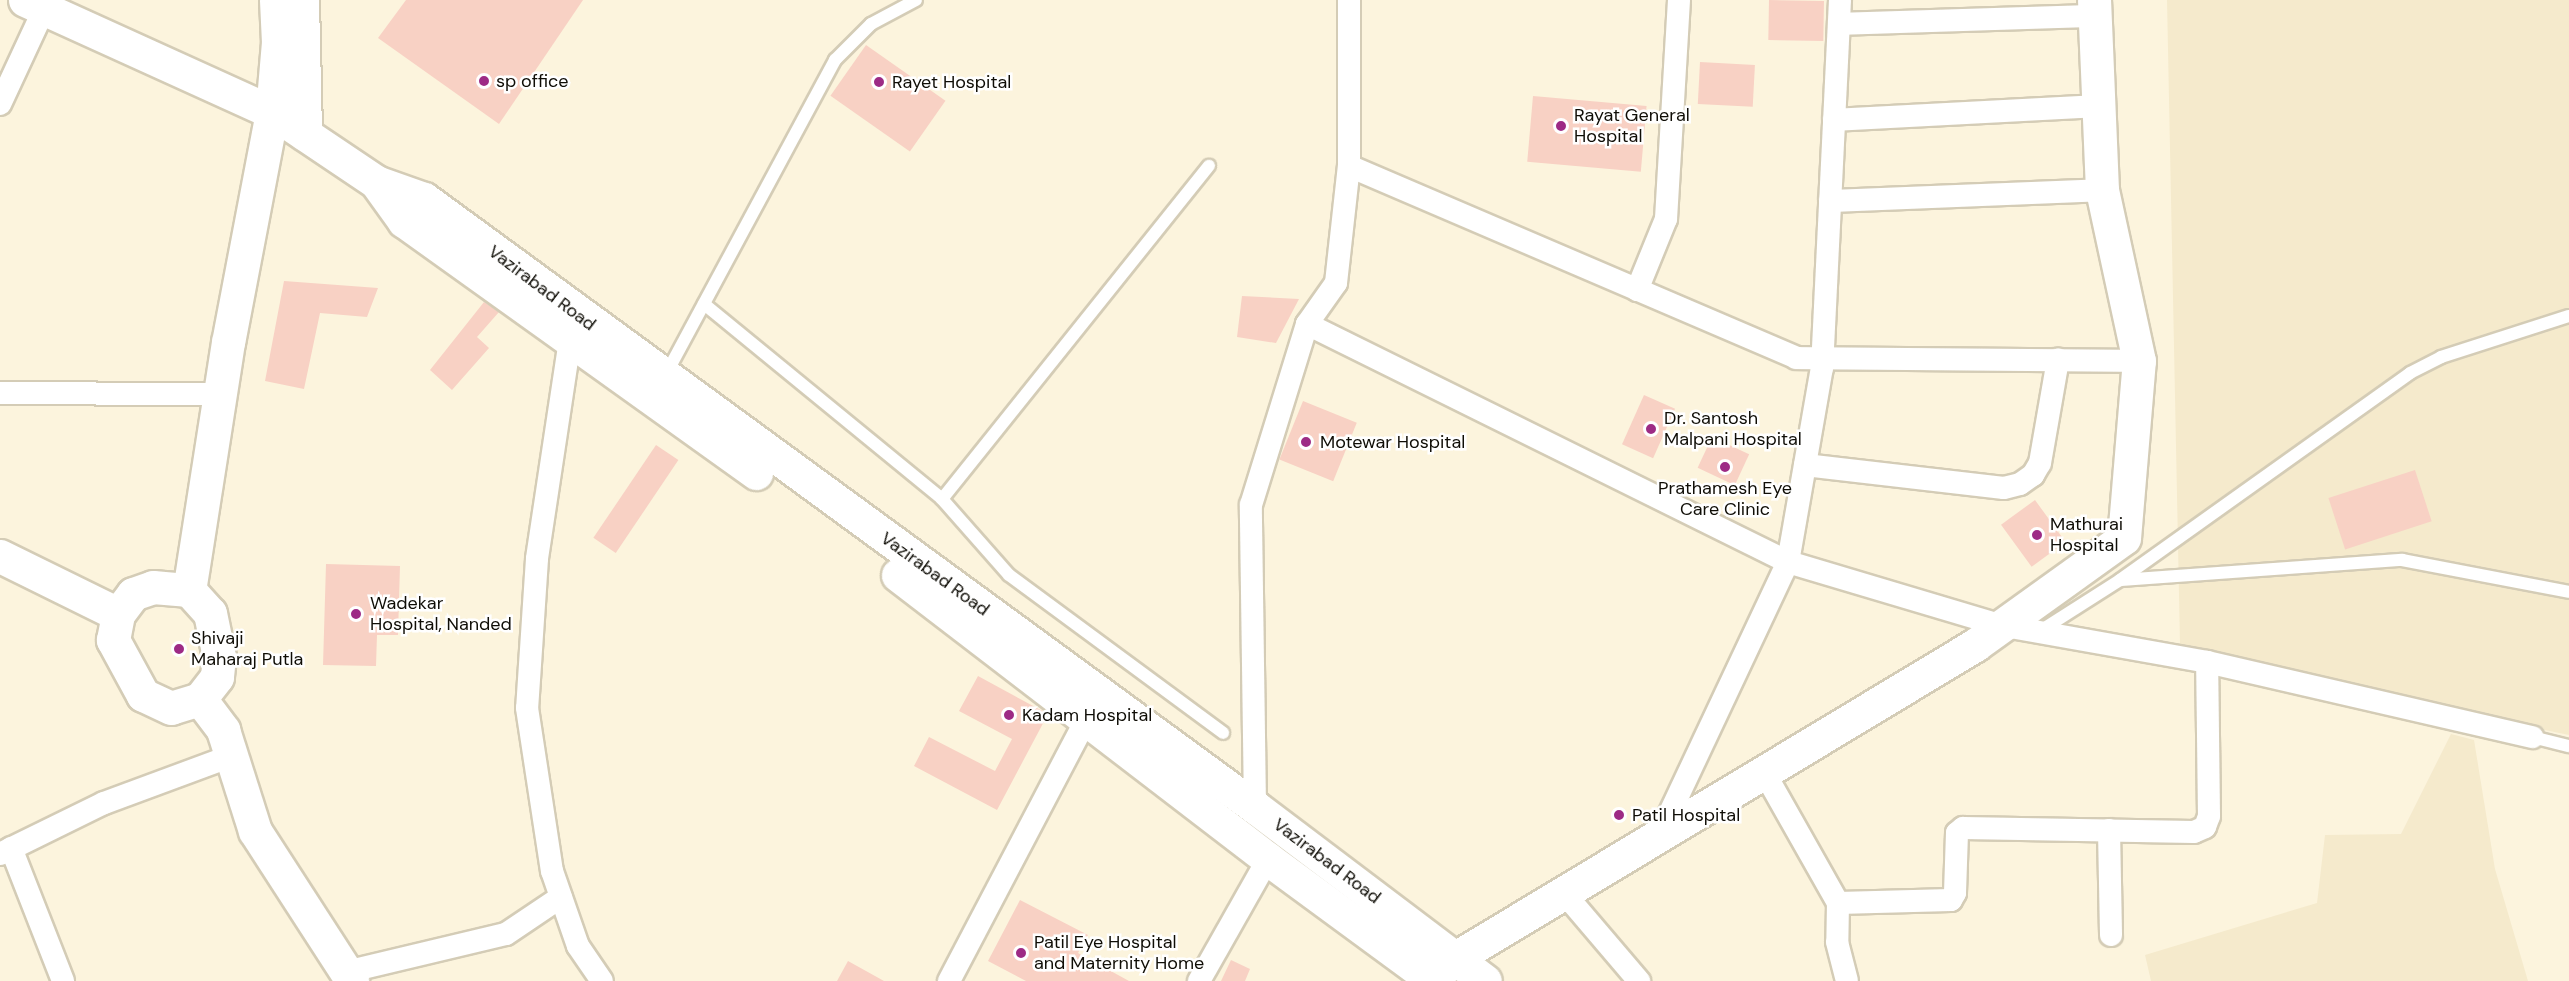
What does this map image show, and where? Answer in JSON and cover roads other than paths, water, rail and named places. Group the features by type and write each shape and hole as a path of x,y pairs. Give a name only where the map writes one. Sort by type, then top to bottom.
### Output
{"main road":[{"path":"189,590 272,112 278,42 276,0"},
{"path":"302,0 305,134"},
{"name":"Vazirabad Road","path":"35,4 272,112 376,182 424,199 664,378 1093,706 1268,859 1432,980"},
{"path":"1432,980 1457,957 1975,645 2124,538 2139,361 2102,190 2094,8"},
{"name":"Vazirabad Road","path":"376,182 404,221 882,562 1093,706 1255,807 1457,957 1485,981"},
{"path":"0,556 118,614"},
{"path":"153,587 189,590 210,613 219,657 217,677 200,699 171,708 143,694 113,640 118,614 133,594 153,587"},
{"path":"200,699 223,730 255,831 349,976"},
{"path":"1343,915 1363,888"}],"street":[{"path":"1255,807 1251,506 1307,324 1336,284 1349,166 1349,0"},
{"path":"1636,290 1666,219 1679,0"},
{"path":"1659,836 1788,562 1823,357 1840,0"},
{"path":"0,104 35,4"},
{"path":"1839,24 2094,8"},
{"path":"1834,120 2098,106"},
{"path":"1349,166 1796,358 2139,361"},
{"path":"1830,201 2102,190"},
{"path":"1307,324 1788,562 2000,625 2207,662 2532,737"},
{"path":"570,340 537,559 527,708 552,871 578,946 602,981"},
{"path":"1806,465 2004,488 2020,484 2032,475 2040,463 2058,360"},
{"path":"0,393 222,394"},
{"path":"1838,903 1951,900 1956,892 1957,833 1963,828 2194,832 2208,823 2207,662"},
{"path":"949,981 1093,706"},
{"path":"63,981 5,851 104,803 231,756"},
{"path":"1764,772 1838,903 1837,942 1847,981"},
{"path":"2109,830 2111,935"},
{"path":"1199,981 1268,859"},
{"path":"1564,893 1639,981"},
{"path":"349,976 506,934 561,897"}],"lane":[{"path":"664,378 835,60 872,24 916,0"},
{"path":"942,499 1209,166"},
{"path":"704,304 942,499 1009,575 1222,733"},
{"path":"2039,632 2120,580 2410,373 2441,357 2569,316"},
{"path":"2120,580 2402,560 2569,592"},
{"path":"2532,737 2569,746"}],"place":[{"name":"sp office","path":"484,81"},
{"name":"Rayet Hospital","path":"879,82"},
{"name":"Rayat General Hospital","path":"1561,126"},
{"name":"Dr. Santosh Malpani Hospital","path":"1651,429"},
{"name":"Motewar Hospital","path":"1306,442"},
{"name":"Prathamesh Eye Care Clinic","path":"1725,467"},
{"name":"Mathurai Hospital","path":"2037,535"},
{"name":"Wadekar Hospital, Nanded","path":"356,614"},
{"name":"Shivaji Maharaj Putla","path":"179,649"},
{"name":"Kadam Hospital","path":"1009,715"},
{"name":"Patil Hospital","path":"1619,815"},
{"name":"Patil Eye Hospital and Maternity Home","path":"1021,953"}]}
